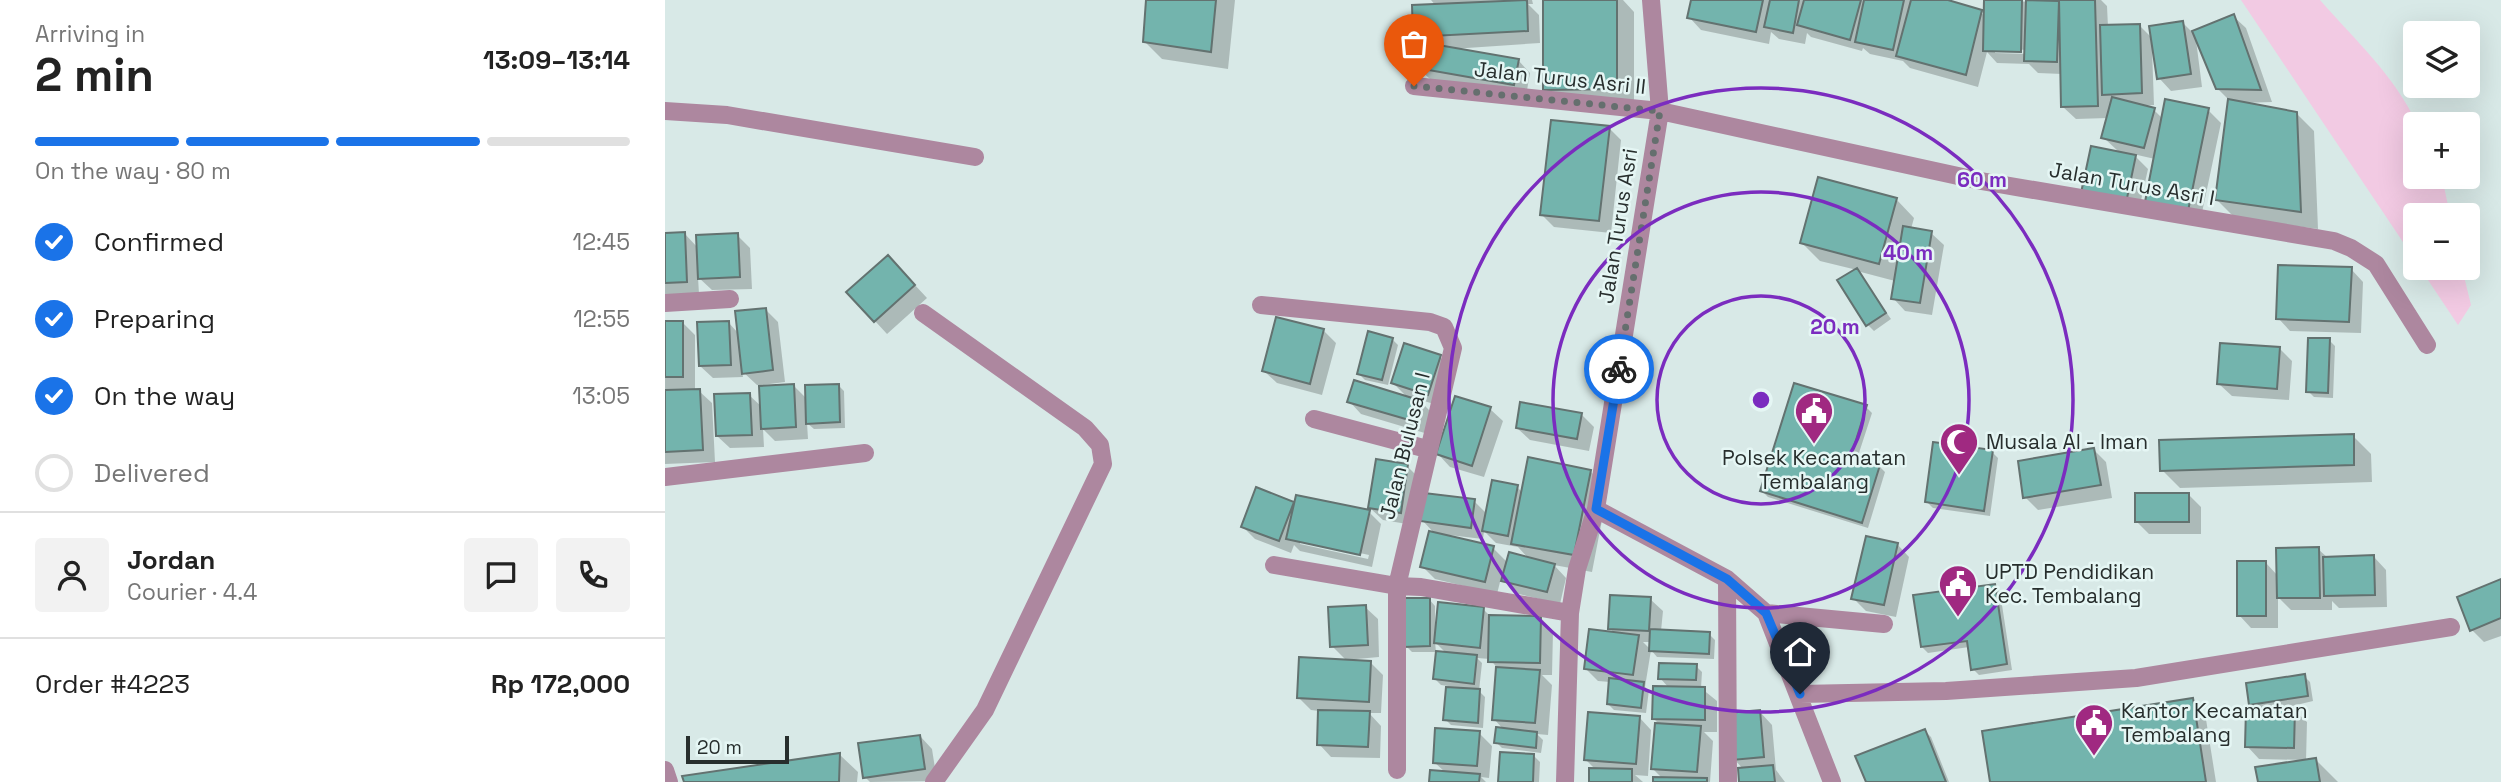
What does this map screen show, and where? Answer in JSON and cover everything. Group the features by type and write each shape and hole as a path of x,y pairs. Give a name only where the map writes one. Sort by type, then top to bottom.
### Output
{"street":[{"name":"Jalan Turus Asri","path":"1596,509 1660,111 1651,0"},
{"name":"Jalan Turus Asri II","path":"1414,86 1660,111"},
{"path":"665,111 727,115 975,157"},
{"name":"Jalan Turus Asri I","path":"1660,111 1981,181 2334,241 2376,264 2427,345"},
{"path":"665,303 730,299"},
{"name":"Jalan Bulusan I","path":"1261,305 1430,322 1444,327 1453,348 1427,449 1397,586 1397,771"},
{"path":"923,313 1084,428 1100,445 1103,464 985,710 934,782"},
{"path":"1314,419 1427,449"},
{"path":"665,477 865,453"},
{"path":"1565,782 1570,613 1577,569 1596,509 1727,579 1766,613 1800,694 1832,782"},
{"path":"1274,565 1570,613"},
{"path":"1727,579 1728,782"},
{"path":"1766,613 1884,624"},
{"path":"1800,694 1946,691 2136,678 2451,627"},
{"path":"665,770 669,782"}],"shaded area":[{"path":"2241,0 2320,0 2397,90 2411,112 2403,112 2403,189 2445,189 2447,203 2403,203 2403,242"},
{"path":"2428,280 2465,280 2471,305 2458,325"}],"building":[{"path":"1146,0 1216,0 1211,52 1143,42"},
{"path":"1527,0 1528,31 1413,37 1412,5"},
{"path":"1543,0 1617,0 1617,89 1543,90"},
{"path":"1691,0 1763,0 1756,32 1687,18"},
{"path":"1770,0 1799,0 1793,33 1764,27"},
{"path":"1804,0 1861,0 1850,40 1797,25"},
{"path":"1864,0 1904,0 1893,50 1855,42"},
{"path":"1911,0 1948,0 1982,10 1966,75 1896,56"},
{"path":"1984,0 2022,0 2021,52 1983,51"},
{"path":"2026,0 2059,1 2057,62 2024,61"},
{"path":"2059,0 2095,0 2098,106 2061,107"},
{"path":"2234,14 2261,90 2216,89 2192,31"},
{"path":"2183,21 2191,74 2157,79 2149,26"},
{"path":"2140,24 2142,93 2102,95 2100,25"},
{"path":"1421,42 1519,59 1514,85 1417,68"},
{"path":"2112,97 2155,108 2144,148 2101,138"},
{"path":"2165,99 2209,108 2188,211 2145,202"},
{"path":"2228,99 2297,112 2301,212 2215,200"},
{"path":"1551,120 1610,126 1599,221 1540,215"},
{"path":"2091,146 2136,155 2126,203 2081,193"},
{"path":"1818,177 1897,198 1879,264 1800,243"},
{"path":"1903,226 1932,231 1920,303 1891,299"},
{"path":"685,232 687,282 665,283 665,233"},
{"path":"738,233 740,277 698,279 696,235"},
{"path":"888,255 915,285 874,322 846,292"},
{"path":"2278,265 2352,267 2349,322 2276,319"},
{"path":"1857,268 1886,313 1866,326 1837,280"},
{"path":"766,308 773,370 742,374 735,311"},
{"path":"1276,317 1324,329 1310,384 1262,371"},
{"path":"665,321 683,321 683,377 665,377"},
{"path":"729,321 731,365 699,366 697,322"},
{"path":"1368,331 1393,338 1382,380 1357,374"},
{"path":"2308,338 2330,338 2328,393 2306,392"},
{"path":"1404,343 1441,355 1428,395 1391,383"},
{"path":"2220,343 2280,347 2277,389 2217,384"},
{"path":"1354,380 1422,401 1416,422 1347,402"},
{"name":"Polsek Kecamatan Tembalang","path":"1794,383 1867,405 1851,456 1880,465 1862,523 1760,491"},
{"path":"794,384 796,427 761,429 759,386"},
{"path":"839,384 840,422 806,424 805,385"},
{"path":"700,389 703,450 665,452 665,390"},
{"path":"750,393 752,435 716,436 714,394"},
{"path":"1455,396 1491,407 1472,466 1436,454"},
{"path":"1520,402 1582,413 1577,439 1516,428"},
{"path":"2354,434 2354,465 2160,471 2159,440"},
{"name":"Musala Al - Iman","path":"1933,442 1993,450 1984,511 1925,502"},
{"path":"2094,448 2101,485 2023,498 2018,461"},
{"path":"1528,457 1591,470 1574,555 1511,544"},
{"path":"1376,459 1408,464 1401,513 1368,508"},
{"path":"1492,480 1518,485 1508,536 1482,531"},
{"path":"1256,487 1294,502 1279,541 1241,527"},
{"path":"1424,493 1475,499 1471,528 1420,521"},
{"path":"2135,493 2189,493 2189,522 2135,522"},
{"path":"1296,495 1370,510 1360,555 1286,539"},
{"path":"1429,531 1494,546 1485,582 1420,567"},
{"path":"1866,536 1898,543 1884,605 1851,599"},
{"path":"2319,547 2320,598 2277,598 2276,548"},
{"path":"1509,552 1555,564 1547,592 1501,581"},
{"path":"2374,555 2375,595 2324,596 2323,557"},
{"path":"2237,561 2266,561 2266,616 2237,616"},
{"path":"2501,579 2501,618 2470,631 2457,597"},
{"name":"UPTD Pendidikan Kec. Tembalang","path":"1995,584 2007,664 1971,670 1967,641 1921,647 1913,595"},
{"path":"1610,595 1651,597 1649,631 1608,629"},
{"path":"1404,598 1430,598 1430,646 1404,647"},
{"path":"1438,602 1484,607 1480,648 1434,643"},
{"path":"1366,605 1368,645 1330,647 1328,607"},
{"path":"1489,615 1541,616 1540,663 1488,662"},
{"path":"1589,629 1639,635 1633,675 1584,669"},
{"path":"1650,629 1710,632 1709,654 1649,651"},
{"path":"1436,651 1477,655 1474,684 1433,679"},
{"path":"1299,657 1371,661 1369,702 1297,698"},
{"path":"1659,663 1697,664 1696,680 1658,679"},
{"path":"1496,667 1540,670 1535,723 1492,720"},
{"path":"2305,674 2308,696 2249,705 2246,683"},
{"path":"1609,678 1644,682 1641,708 1607,704"},
{"path":"1653,686 1705,687 1705,720 1652,719"},
{"path":"1446,687 1480,689 1478,723 1443,720"},
{"name":"Kantor Kecamatan Tembalang","path":"2193,698 2206,782 1990,782 1982,731"},
{"path":"2246,708 2295,708 2294,748 2245,747"},
{"path":"1318,710 1370,711 1368,747 1317,745"},
{"path":"1760,710 1764,757 1732,760 1728,713"},
{"path":"1588,712 1640,716 1636,764 1584,760"},
{"path":"1655,723 1701,726 1697,772 1651,769"},
{"path":"1496,727 1537,732 1536,748 1494,743"},
{"path":"1435,728 1480,731 1477,766 1433,763"},
{"path":"1925,729 1946,782 1866,782 1855,756"},
{"path":"920,735 925,769 863,778 858,743"},
{"path":"1500,752 1534,754 1533,782 1498,782"},
{"path":"840,753 839,782 684,782 682,776"},
{"path":"2316,758 2320,782 2258,782 2255,767"},
{"path":"1773,765 1775,782 1739,782 1738,768"},
{"path":"1589,768 1632,769 1632,782 1589,782"},
{"path":"1430,770 1480,774 1479,782 1429,782"},
{"path":"1653,777 1707,778 1707,782 1653,782"}],"way so far":[{"path":"1414,86 1660,111 1619,369"}],"place":[{"name":"Polsek Kecamatan Tembalang","path":"1814,445"},
{"name":"Musala Al - Iman","path":"1959,476"},
{"name":"UPTD Pendidikan Kec. Tembalang","path":"1958,618"},
{"name":"Kantor Kecamatan Tembalang","path":"2094,757"}],"route":[{"path":"1619,369 1596,509 1727,579 1766,613 1800,694"}]}
